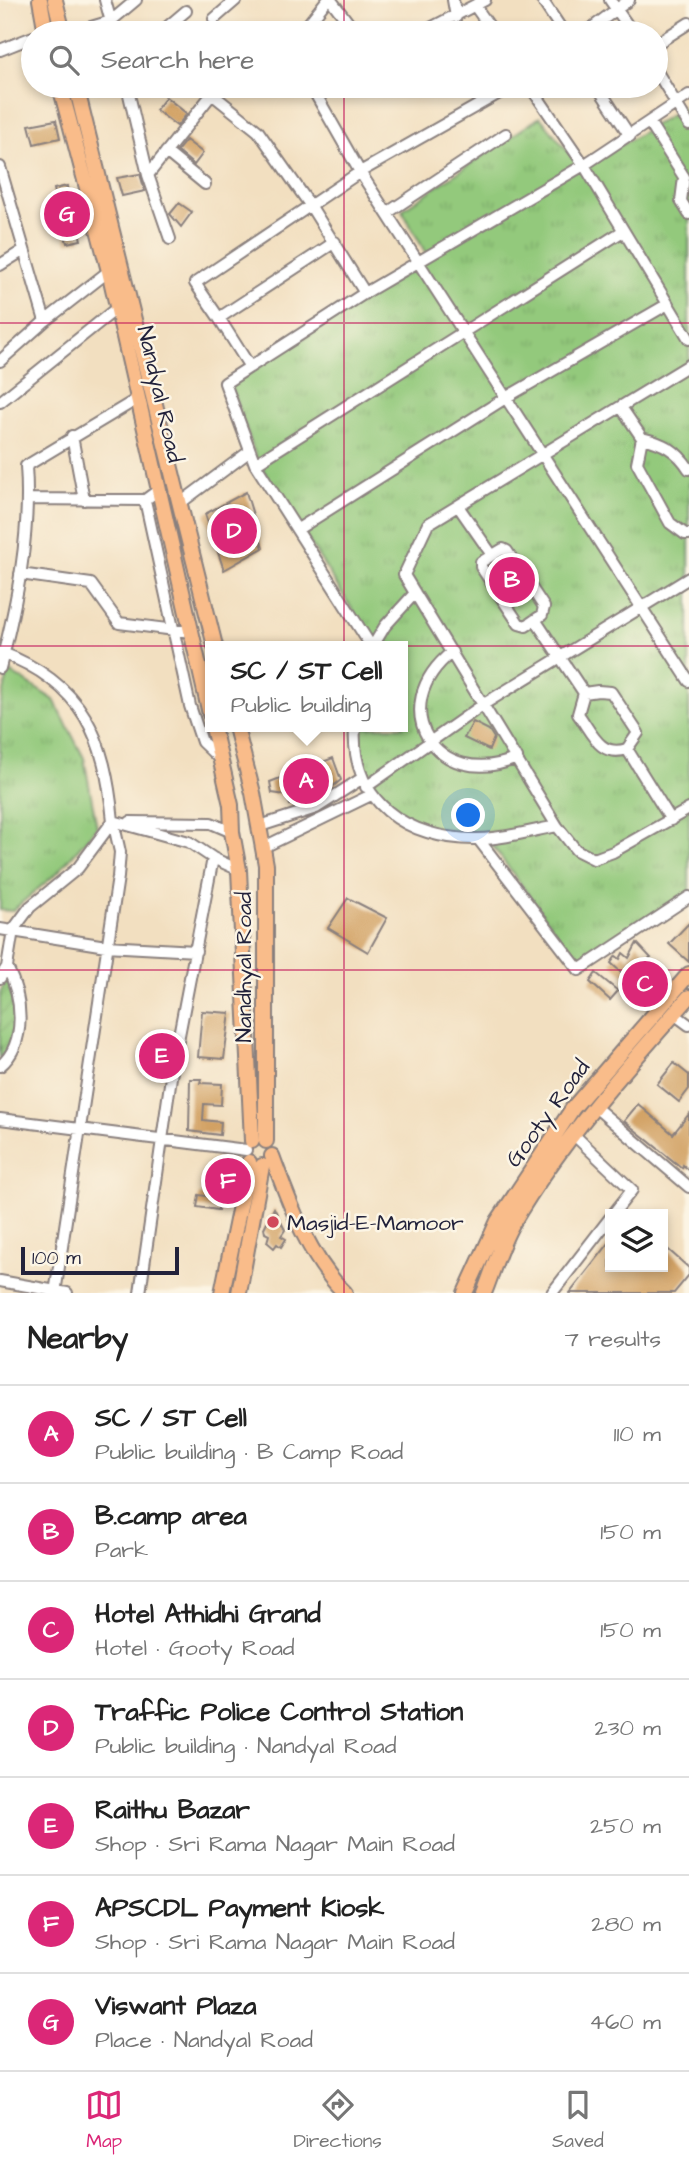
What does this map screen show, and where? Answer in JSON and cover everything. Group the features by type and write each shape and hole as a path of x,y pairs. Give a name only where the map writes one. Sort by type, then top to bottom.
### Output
{"main road":[{"path":"40,0 43,21"},
{"path":"55,0 60,21"},
{"name":"Nandyal Road","path":"63,98 109,271 205,692"},
{"name":"Nandyal Road","path":"79,98 214,641"},
{"path":"214,732 231,805 232,832 239,870 258,1153 239,1293"},
{"path":"231,805 253,793 237,732"},
{"name":"Nandhyal Road","path":"253,793 265,865 258,1153"},
{"path":"239,870 250,873 265,865"},
{"name":"Gooty Road","path":"465,1293 499,1221 573,1108 689,974"},
{"name":"Gooty Road","path":"484,1293 511,1226 573,1134 689,997"},
{"path":"258,1153 335,1286 345,1293"},
{"path":"222,1293 258,1153"}],"street":[{"path":"105,0 111,21 136,0"},
{"path":"214,19 236,0"},
{"path":"311,21 329,0 346,21"},
{"path":"453,0 456,17"},
{"path":"447,21 485,0"},
{"path":"542,0 556,21"},
{"path":"610,0 625,21"},
{"path":"602,21 629,0"},
{"path":"475,6 486,21"},
{"path":"174,21 186,11"},
{"path":"668,36 689,23"},
{"path":"0,50 21,42"},
{"path":"668,91 689,125"},
{"path":"369,641 255,464 225,383 365,293 630,136 689,95"},
{"path":"130,98 148,175 170,239"},
{"path":"148,175 209,98"},
{"path":"217,98 258,131 335,242 365,293"},
{"path":"318,98 360,172 689,681"},
{"path":"250,367 195,283 360,172 491,98"},
{"path":"538,98 583,165 689,339"},
{"path":"605,98 630,136"},
{"path":"649,122 686,177 681,201 689,214"},
{"path":"387,213 506,134"},
{"path":"166,152 205,184"},
{"path":"0,167 45,321"},
{"path":"255,464 622,231"},
{"path":"219,318 335,242"},
{"path":"0,265 24,250"},
{"path":"0,361 45,321 109,271"},
{"path":"298,529 507,397 668,304"},
{"path":"0,402 117,308"},
{"path":"689,365 428,524 404,575 557,826 576,850 594,859 689,809"},
{"path":"0,668 20,574 29,499 26,466 139,398"},
{"path":"621,407 642,438 663,443 681,456 689,469"},
{"path":"72,436 84,500"},
{"path":"642,438 637,463 642,474 670,523 689,534"},
{"path":"179,504 250,451"},
{"path":"29,499 145,500 160,489"},
{"path":"145,500 173,629 202,742 220,759"},
{"path":"458,506 492,555"},
{"path":"503,549 507,551 544,607 542,615 536,621 526,626 519,625 481,567 481,562 503,549"},
{"path":"20,574 92,584 119,623 191,632"},
{"path":"264,847 366,787 484,704 689,578"},
{"path":"375,641 415,593"},
{"path":"536,621 584,693"},
{"path":"0,1281 59,1292 79,1130 120,852 113,821 110,784 93,727 77,703 57,684 2,652"},
{"path":"452,652 441,660 427,681 421,726 429,742 455,761 478,768 499,766 517,758"},
{"path":"611,692 638,733 627,749 611,752 603,749 578,714 578,706 584,693 611,692"},
{"path":"355,732 354,748 366,787 404,822 427,832 478,840 557,826"},
{"path":"627,749 671,820"},
{"path":"260,826 316,808 366,787"},
{"path":"113,821 211,824 232,832"},
{"path":"113,821 189,842 213,858 239,870"},
{"path":"0,978 7,967 13,930 30,907 52,892 86,859 113,821"},
{"path":"478,840 579,971 689,898"},
{"path":"140,1293 164,1141 171,1077 213,858"},
{"path":"0,929 106,946 196,951"},
{"path":"0,1066 9,1059 15,1044 21,1008 17,986 7,967"},
{"path":"674,1014 689,1025"},
{"path":"594,1106 689,1187"},
{"path":"0,1119 258,1153"},
{"path":"573,1134 632,1190 617,1209"},
{"path":"552,1293 605,1225"}],"green space":[{"path":"689,104 689,895 580,965 483,833 458,832 413,819 394,808 378,793 367,775 360,753 359,732 408,732 408,641 371,639 257,460 230,385 429,259 402,210 540,117 582,169"},
{"path":"9,671 54,700 84,758 97,827 58,872 12,911 0,910 0,707"},
{"path":"5,982 9,983 12,1002 13,1033 0,1058 0,993"}],"building":[{"path":"167,98 187,114 177,126 156,110"},
{"path":"56,120 60,138 34,144 29,125"},
{"path":"186,140 203,153 194,165 177,151"},
{"path":"140,174 145,191 122,196 117,178"},
{"path":"67,186 81,240 67,243 54,189"},
{"path":"179,203 192,212 181,227 170,214"},
{"path":"246,492 263,548 224,570 205,514"},
{"path":"473,722 489,730 494,738 489,750 464,738"},
{"path":"333,758 341,780 327,791 290,805 286,795 272,793 270,782"},
{"path":"348,898 387,918 368,952 328,928"},
{"path":"689,923 689,962 669,944"},
{"path":"637,943 651,958 636,968 660,987 649,998 611,963 616,956 620,959 623,953 629,958"},
{"path":"596,973 618,991 610,1000 590,982"},
{"path":"202,1011 230,1013 224,1059 198,1057"},
{"path":"674,1063 689,1075 689,1089 679,1102 657,1084"},
{"path":"190,1079 201,1079 200,1083 222,1084 221,1105 204,1104 203,1120 221,1122 220,1135 189,1131"},
{"path":"638,1104 673,1134 689,1114 689,1170 683,1165 682,1168 624,1121"},
{"path":"199,1195 220,1198 218,1210 197,1207"},
{"name":"Masjid-E-Mamoor","path":"274,1208 285,1230 281,1236 286,1239 281,1247 277,1244 274,1248 267,1242 269,1235 264,1228"},
{"path":"605,1248 605,1272 668,1272 668,1249 689,1268 689,1275 674,1293 570,1293"}],"place":[{"name":"Viswant Plaza","path":"67,214"},
{"name":"Traffic Police Control Station","path":"234,531"},
{"name":"B.camp area","path":"512,580"},
{"name":"SC / ST Cell","path":"306,781"},
{"name":"Hotel Athidhi Grand","path":"645,984"},
{"name":"Raithu Bazar","path":"162,1056"},
{"name":"APSCDL Payment Kiosk","path":"228,1181"},
{"name":"Masjid-E-Mamoor","path":"273,1222"}]}
